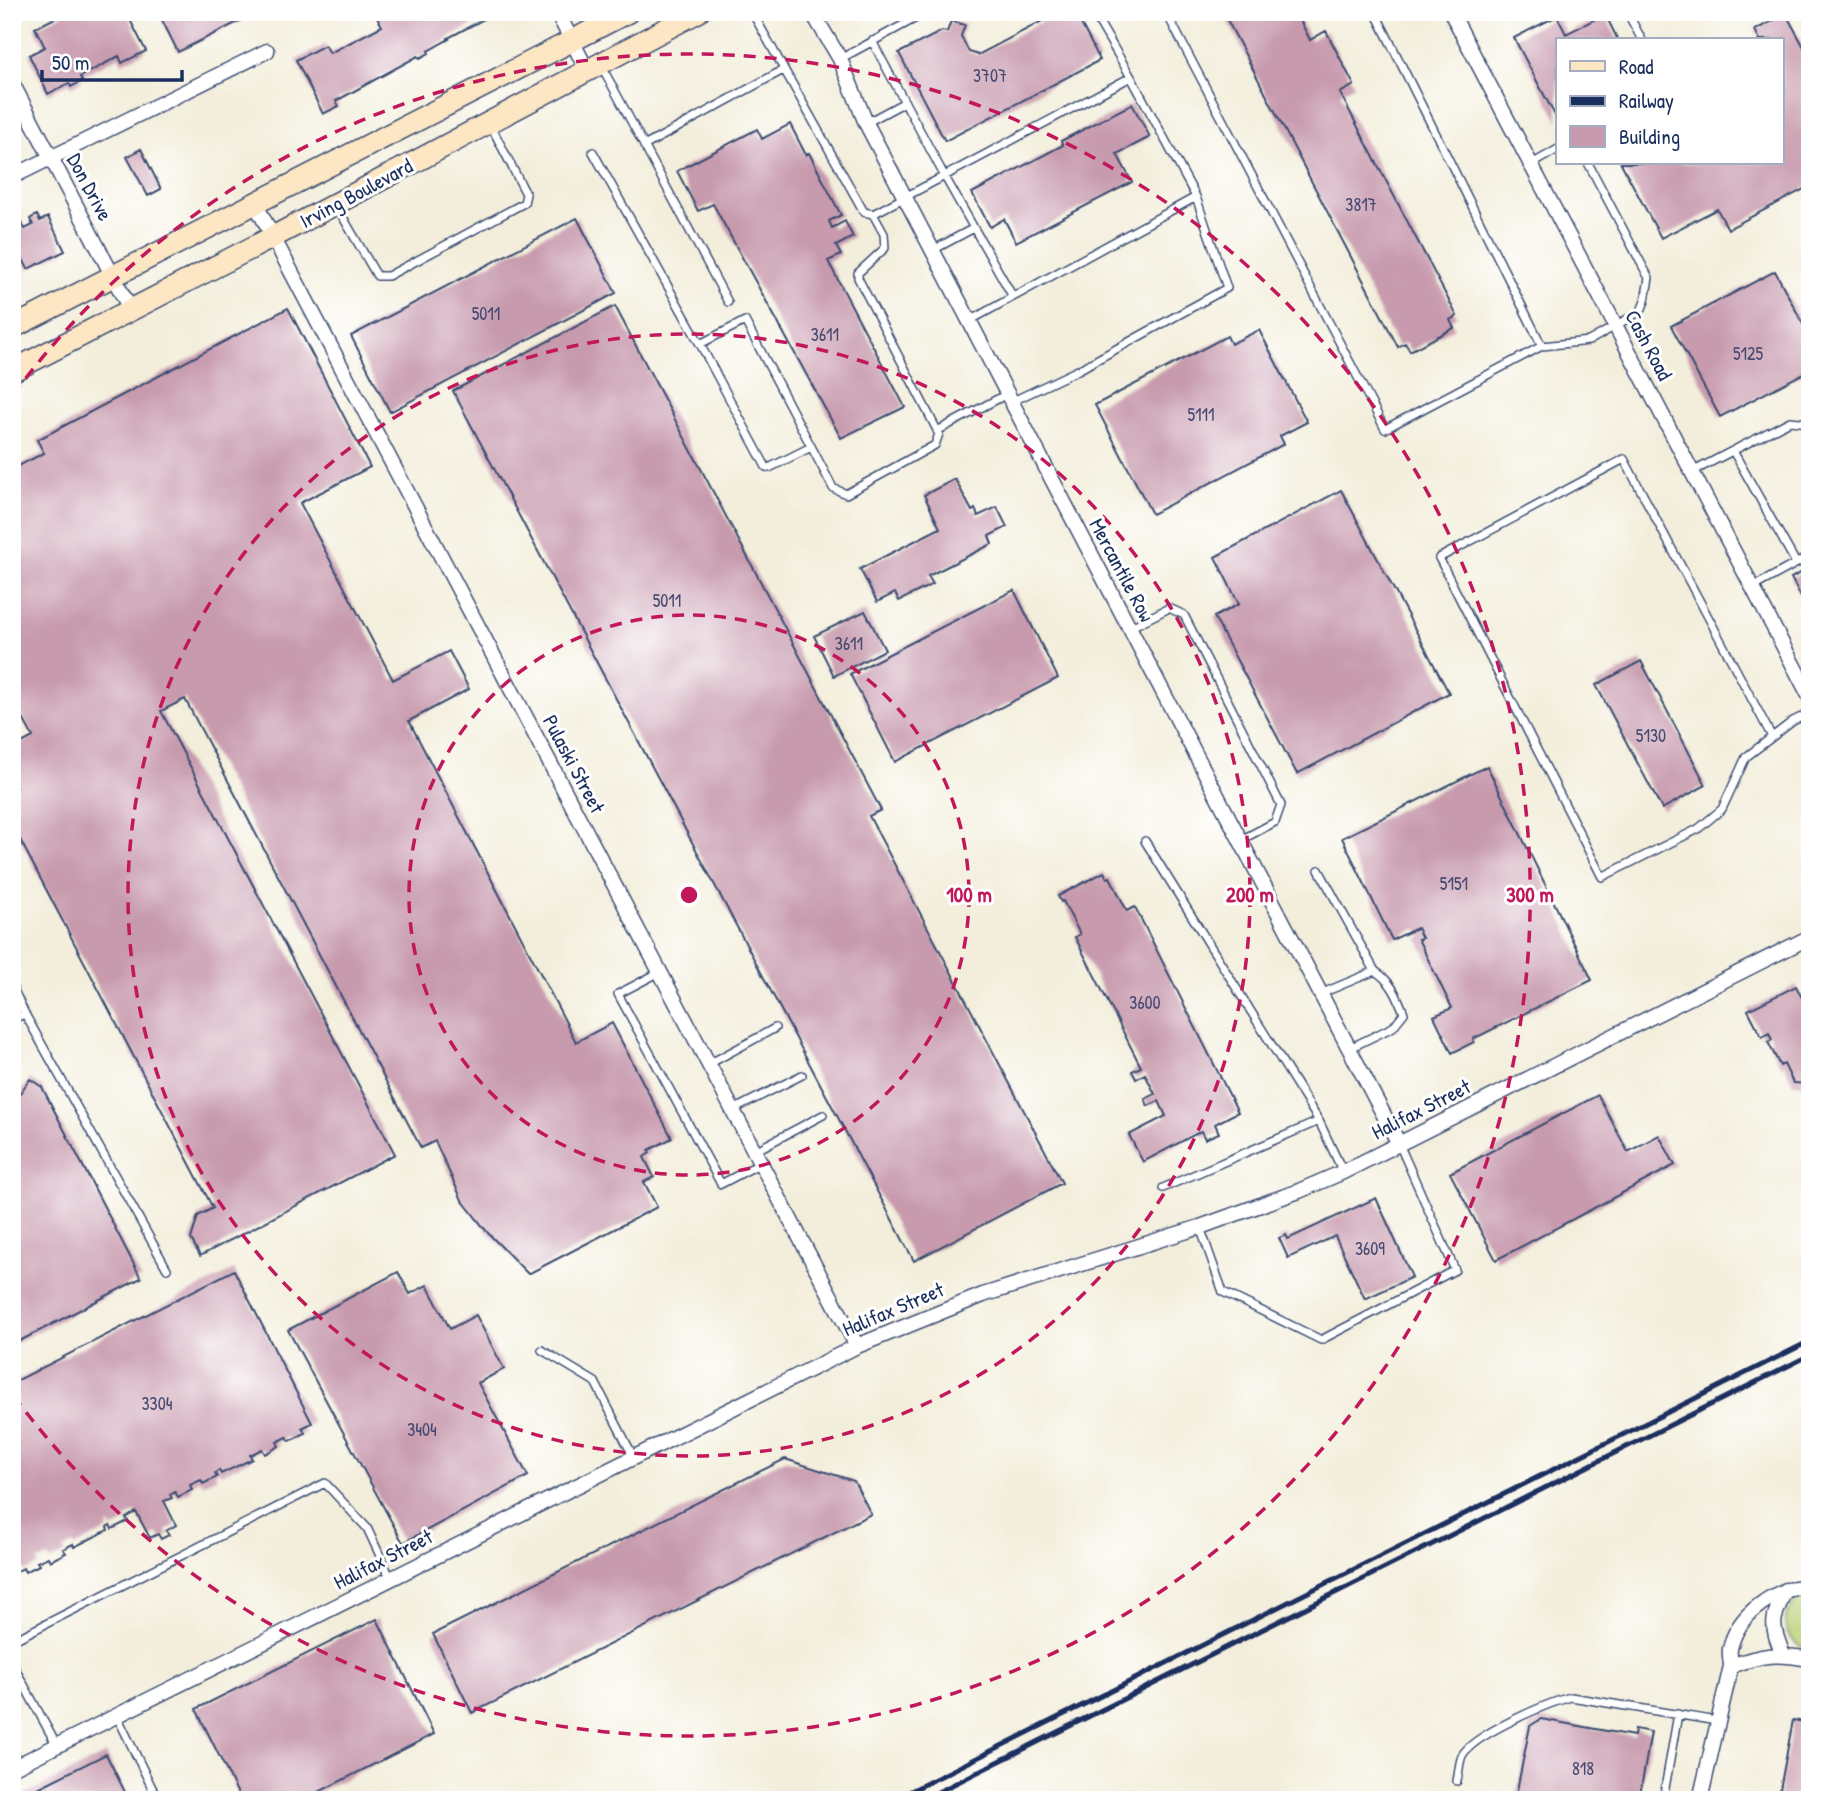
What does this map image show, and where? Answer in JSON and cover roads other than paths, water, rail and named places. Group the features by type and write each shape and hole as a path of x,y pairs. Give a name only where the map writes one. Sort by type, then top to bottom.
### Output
{"main road":[{"name":"Irving Boulevard","path":"12,328 628,12"},
{"name":"Irving Boulevard","path":"12,370 273,237 698,12"}],"street":[{"path":"557,12 572,42 594,67"},
{"name":"Mercantile Row","path":"812,12 840,59 866,123 905,199 1399,1144"},
{"name":"Cash Road","path":"1451,12 1810,697"},
{"path":"12,177 267,51"},
{"name":"Don Drive","path":"12,83 130,309"},
{"name":"Pulaski Street","path":"255,203 856,1346"},
{"name":"Halifax Street","path":"12,1768 856,1346 983,1295 1200,1227 1299,1191 1343,1172 1810,937"},
{"path":"1700,1800 1731,1666 1730,1649 1741,1624 1761,1604 1785,1590 1810,1586"},
{"path":"1783,1654 1773,1631 1775,1613 1785,1590"},
{"path":"1731,1666 1759,1656 1783,1654 1810,1659"}],"lane":[{"path":"752,12 864,212 873,214 1131,77"},
{"path":"840,59 927,12"},
{"path":"937,431 1078,370 1227,288 1196,197 1093,12"},
{"path":"1166,12 1385,429 1542,346 1589,341 1641,311 1649,278 1589,164"},
{"path":"1375,12 1542,346"},
{"path":"1627,12 1641,38"},
{"path":"872,41 944,177 1013,297"},
{"path":"594,67 644,146 728,302"},
{"path":"644,146 783,70"},
{"path":"866,123 905,102"},
{"path":"335,204 377,276 388,276 524,203 526,194 489,122"},
{"path":"1530,165 1556,150"},
{"path":"593,152 766,467 769,468 811,447"},
{"path":"969,321 1196,197"},
{"path":"700,344 744,321 833,488 846,494 935,445 939,434 858,278 858,273 885,248 884,234 873,214"},
{"path":"932,250 974,228"},
{"path":"1691,473 1790,421 1810,423"},
{"path":"1733,451 1796,563"},
{"path":"1772,737 1623,459 1439,558 1602,877 1699,829 1722,809 1746,757 1793,721 1810,713"},
{"path":"1752,587 1810,556"},
{"path":"1129,629 1169,608 1184,615 1281,805 1275,822 1240,841"},
{"path":"1145,841 1319,1121 1343,1172"},
{"path":"1319,870 1376,971 1388,979 1404,1013 1393,1027 1348,1049"},
{"path":"1319,994 1376,971"},
{"path":"660,972 618,994 721,1184 757,1157 823,1115"},
{"path":"12,986 167,1269"},
{"path":"12,1020 25,1014"},
{"path":"709,1065 775,1028"},
{"path":"733,1111 802,1075"},
{"path":"1163,1188 1319,1121"},
{"path":"1200,1227 1223,1292 1321,1340 1455,1270 1399,1144"},
{"path":"542,1350 595,1382 634,1456"},
{"path":"12,1641 325,1483 367,1528 391,1578"},
{"path":"12,1663 57,1746"},
{"path":"1457,1781 1464,1754 1486,1736 1550,1703 1571,1697 1717,1721"},
{"path":"1678,1714 1664,1794 1690,1800"},
{"path":"117,1716 158,1800"}],"railway":[{"path":"893,1800 1810,1341"},
{"path":"922,1800 1810,1355"}]}
